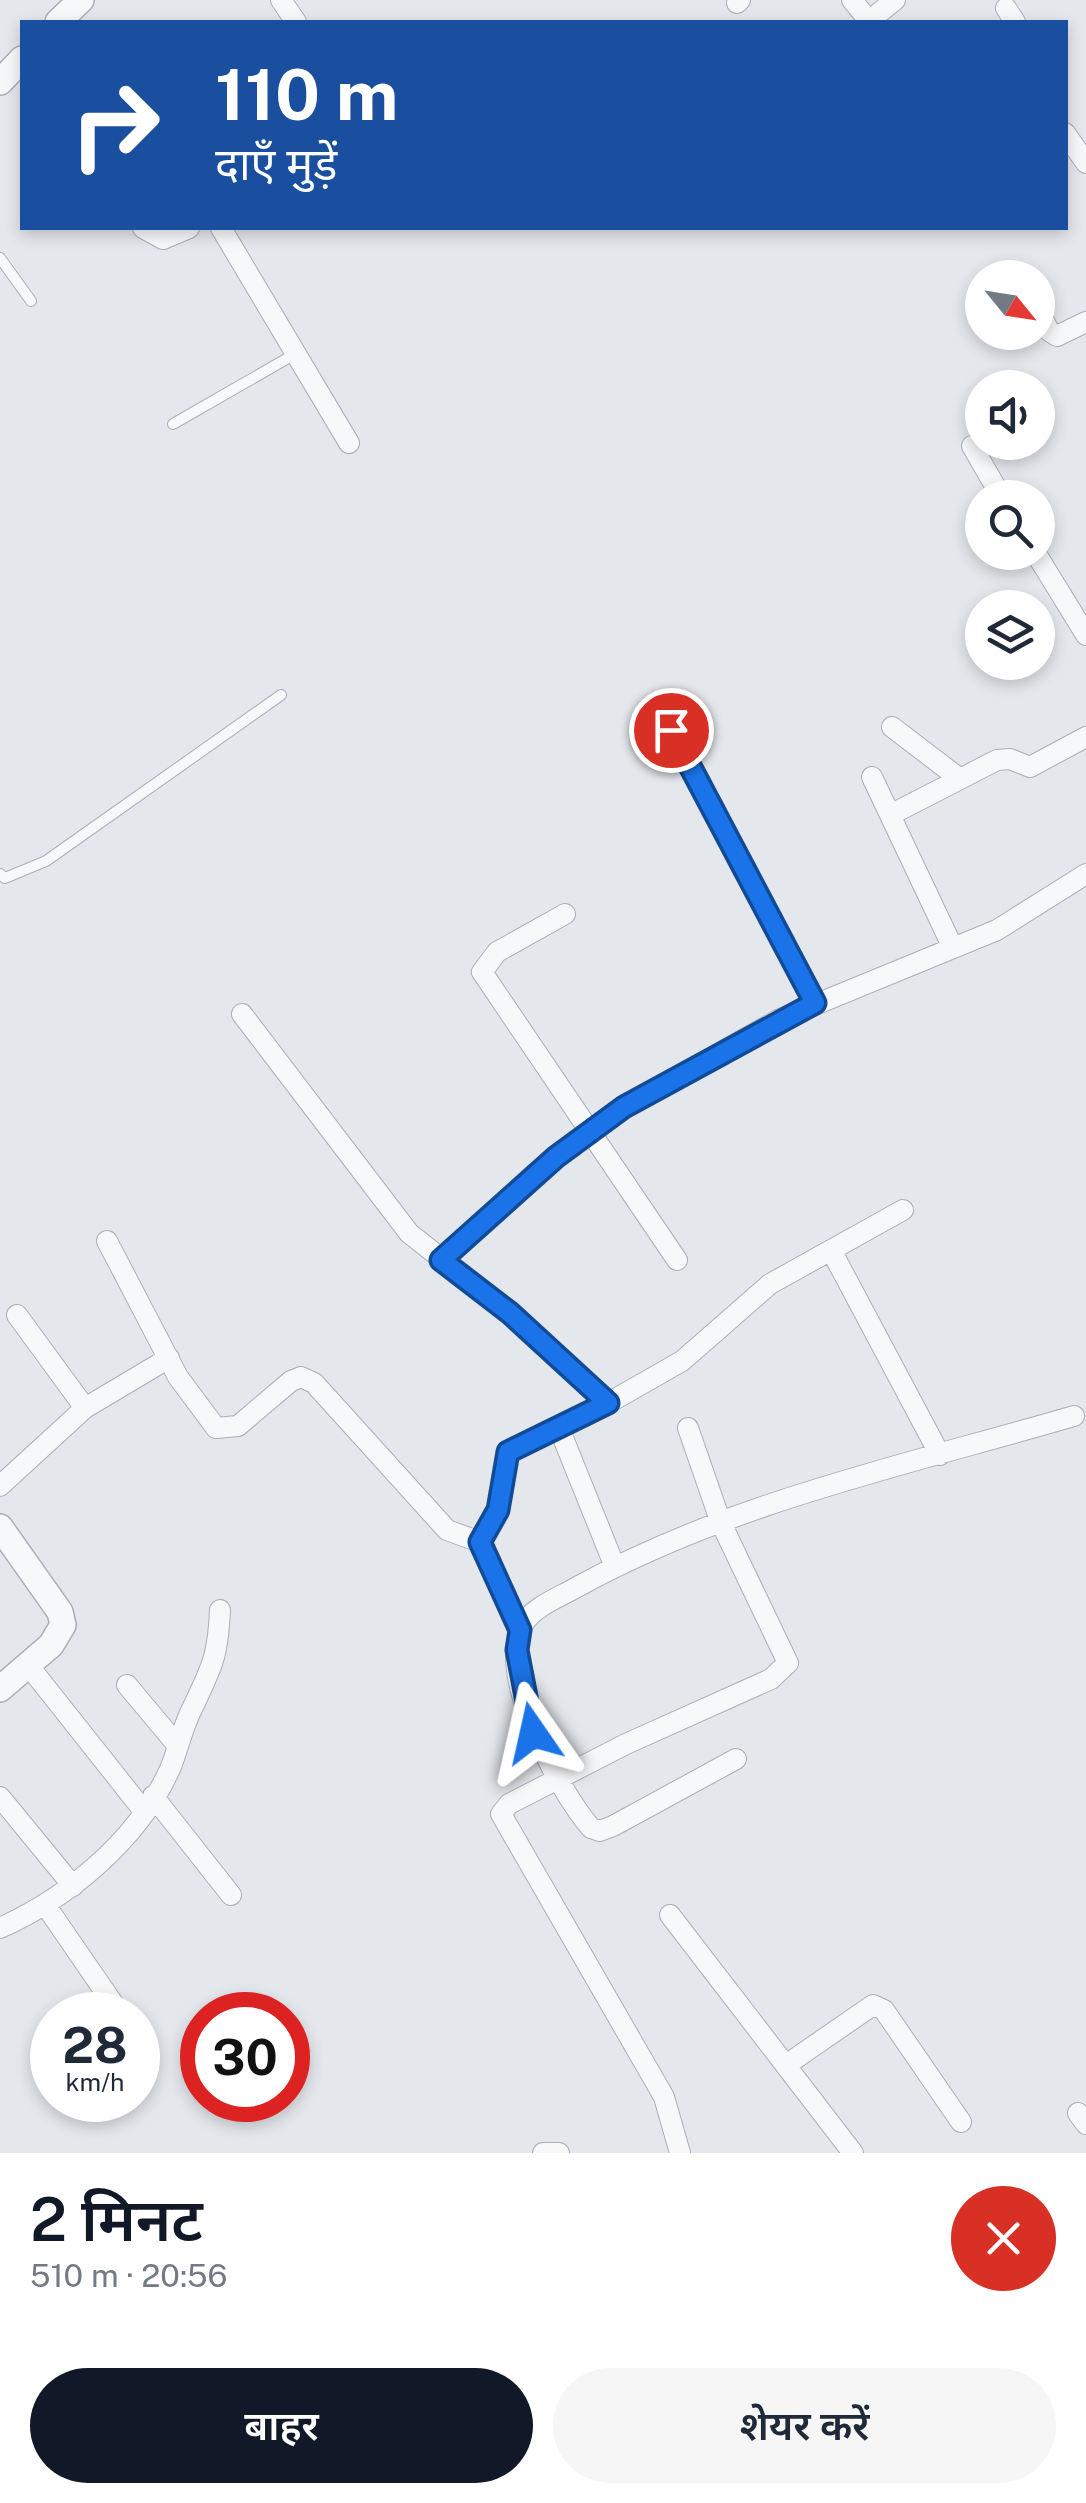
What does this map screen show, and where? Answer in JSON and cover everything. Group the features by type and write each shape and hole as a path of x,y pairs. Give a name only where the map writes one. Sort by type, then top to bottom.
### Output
{"street":[{"path":"60,20 81,0"},
{"path":"852,0 867,20"},
{"path":"871,20 895,0"},
{"path":"0,82 20,60"},
{"path":"1068,136 1086,162"},
{"path":"147,230 163,239 184,230"},
{"path":"222,230 350,444"},
{"path":"1055,334 1086,322"},
{"path":"1046,570 1086,635"},
{"path":"892,727 960,779"},
{"path":"671,730 815,1003"},
{"path":"890,815 1004,758 1030,767 1086,738"},
{"path":"872,777 953,948"},
{"path":"441,1260 587,1133 721,1051 815,1003 998,930 1086,874"},
{"path":"565,914 496,952 482,972 587,1133 677,1260"},
{"path":"242,1014 410,1233 510,1313 608,1403"},
{"path":"480,1542 498,1510 508,1452 608,1403 700,1349 750,1298 903,1210"},
{"path":"107,1241 169,1358 206,1418 228,1430 291,1381 301,1377 314,1382 447,1530 480,1542 520,1630 517,1650 533,1733 582,1817 600,1832 736,1759"},
{"path":"831,1250 940,1454"},
{"path":"17,1314 86,1408"},
{"path":"0,1486 86,1408 169,1358"},
{"path":"520,1630 539,1609 616,1566 721,1523 815,1488 1074,1416"},
{"path":"559,1428 616,1566"},
{"path":"680,2153 664,2097 506,1828 502,1814 509,1804 557,1779 782,1672 788,1662 721,1523 688,1428"},
{"path":"0,1527 60,1612 63,1624 60,1635 0,1688"},
{"path":"0,1928 46,1906 73,1886 148,1803 215,1663 220,1610"},
{"path":"28,1665 231,1896"},
{"path":"126,1685 178,1746"},
{"path":"0,1797 73,1886"},
{"path":"46,1906 104,1992"},
{"path":"670,1914 853,2153"},
{"path":"786,2065 872,2005 884,2010 961,2122"},
{"path":"543,2153 559,2153"}],"lane":[{"path":"0,258 31,301"},
{"path":"173,424 296,354"},
{"path":"0,874 6,878 46,861 281,695"}],"route":[{"path":"533,1733 517,1650 520,1630 480,1542 498,1510 508,1452 608,1403 510,1313 441,1260 556,1157 624,1107 815,1003 671,730"}]}
